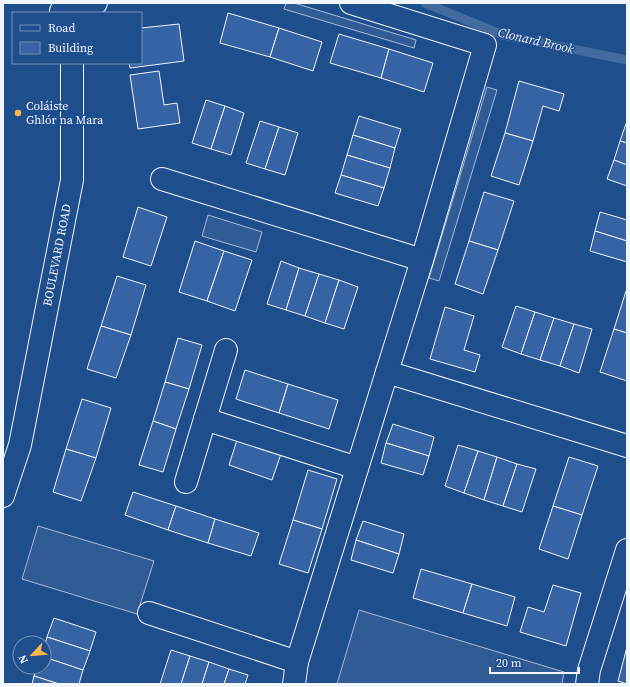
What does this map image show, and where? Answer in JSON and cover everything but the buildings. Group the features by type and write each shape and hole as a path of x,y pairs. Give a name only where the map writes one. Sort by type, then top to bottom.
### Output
{"street":[{"path":"60,9 96,3"},
{"path":"294,684 297,662 422,260 485,45 351,3"},
{"name":"BOULEVARD ROAD","path":"3,496 11,441 72,180 72,64"},
{"path":"162,179 422,260"},
{"path":"186,482 226,350"},
{"path":"387,372 627,446"},
{"path":"205,419 357,468"},
{"path":"587,684 589,670 627,550"},
{"path":"149,612 297,662"}],"shaded area":[{"path":"286,3 294,3 416,40 414,48 284,9"},
{"path":"487,87 497,90 439,281 429,278"},
{"path":"208,215 262,232 256,252 202,236"},
{"path":"38,526 154,561 137,614 22,579"},
{"path":"359,610 564,672 562,684 337,684"}],"waterway":[{"name":"Clonard Brook","path":"425,3 503,35 627,60"}],"place":[{"name":"Coláiste Ghlór na Mara","path":"18,113"}]}
